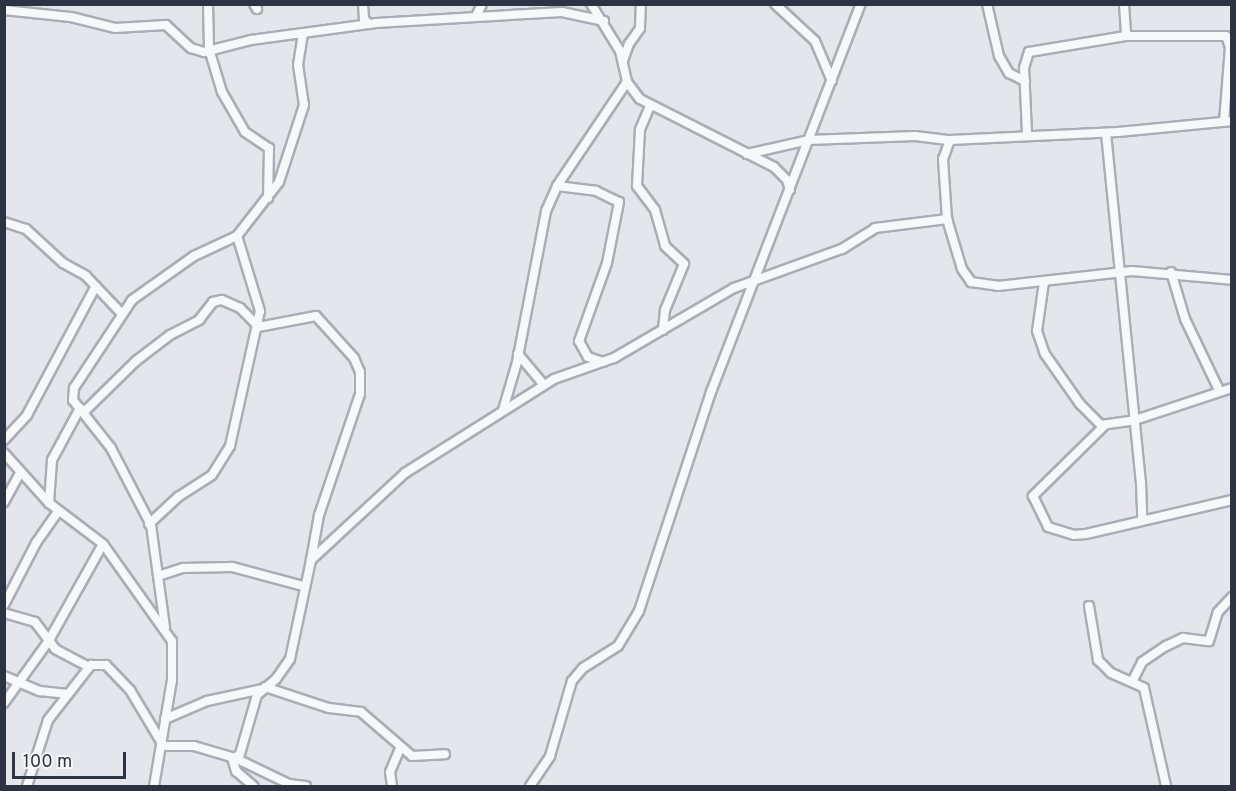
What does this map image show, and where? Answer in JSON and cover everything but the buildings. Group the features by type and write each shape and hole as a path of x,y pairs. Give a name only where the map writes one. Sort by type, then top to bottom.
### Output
{"street":[{"path":"208,4 209,49 222,92 245,132 268,148 268,198"},
{"path":"363,4 364,19 369,24"},
{"path":"476,16 482,4"},
{"path":"591,4 604,21 623,62 627,82 650,106 747,154 783,175 789,190"},
{"path":"623,62 629,44 640,28 641,4"},
{"path":"775,4 815,41 832,81"},
{"path":"530,786 550,756 572,681 583,668 618,646 639,611 711,392 758,277 861,4"},
{"path":"987,4 999,56 1009,73 1025,81"},
{"path":"1124,4 1126,36"},
{"path":"4,10 71,17 114,28 166,25 195,51 250,40 303,35 369,24 476,16 562,12 604,21"},
{"path":"165,627 149,524 123,468 72,394 78,378 132,300 156,280 194,255 237,236 268,198 286,168 303,111 298,65 303,35"},
{"path":"747,154 809,140 915,136 950,140 1027,133 1106,133 1228,121 1230,47 1226,36 1126,36 1034,49 1026,58 1027,133"},
{"path":"503,410 518,354 538,238 557,186 612,109 627,82"},
{"path":"650,106 639,135 638,188 655,210 667,250 684,264 665,310 663,330"},
{"path":"1106,133 1135,420 1142,520"},
{"path":"950,140 943,159 947,219 962,269 971,282 998,286 1119,271 1171,272 1232,280"},
{"path":"557,186 596,191 620,202 607,263 579,341 588,357 604,362"},
{"path":"312,560 388,485 544,385 604,362 758,277 842,249 875,228 947,219"},
{"path":"4,222 31,233 96,286 122,314"},
{"path":"149,524 178,496 207,480 222,463 230,446 258,326 260,305 237,236"},
{"path":"1171,272 1185,319 1219,390"},
{"path":"1044,282 1037,331 1045,354 1080,404 1104,426"},
{"path":"4,440 27,415 96,286"},
{"path":"49,503 52,460 82,411 136,361 170,335 199,320 213,302 222,300 240,308 258,326"},
{"path":"165,719 178,711 228,694 263,688 276,679 290,659 303,586 312,560 319,515 360,394 360,372 354,358 316,316 258,326"},
{"path":"518,354 544,385"},
{"path":"1232,388 1219,390 1135,420 1104,426 1043,483 1033,501 1048,527 1074,536 1232,500"},
{"path":"4,453 58,512 103,544 165,627 173,642 165,719 165,746 154,786"},
{"path":"4,502 20,473"},
{"path":"4,605 36,543 58,512"},
{"path":"4,703 20,684 48,642 103,544"},
{"path":"158,576 183,568 232,567 303,586"},
{"path":"1133,680 1142,662 1166,646 1183,638 1209,641 1218,612 1232,597"},
{"path":"1089,606 1098,660 1111,673 1133,680 1144,688 1166,786"},
{"path":"4,613 35,622 48,642 62,654 89,667 106,665 130,690 165,746"},
{"path":"27,786 48,720 89,667"},
{"path":"4,676 20,684 68,694"},
{"path":"263,688 329,708 362,712 400,749 417,757 445,754"},
{"path":"233,758 242,751 263,688"},
{"path":"165,746 194,746 233,758 290,784 306,786"},
{"path":"392,786 390,772 400,749"},
{"path":"233,758 236,771 253,786"}]}
